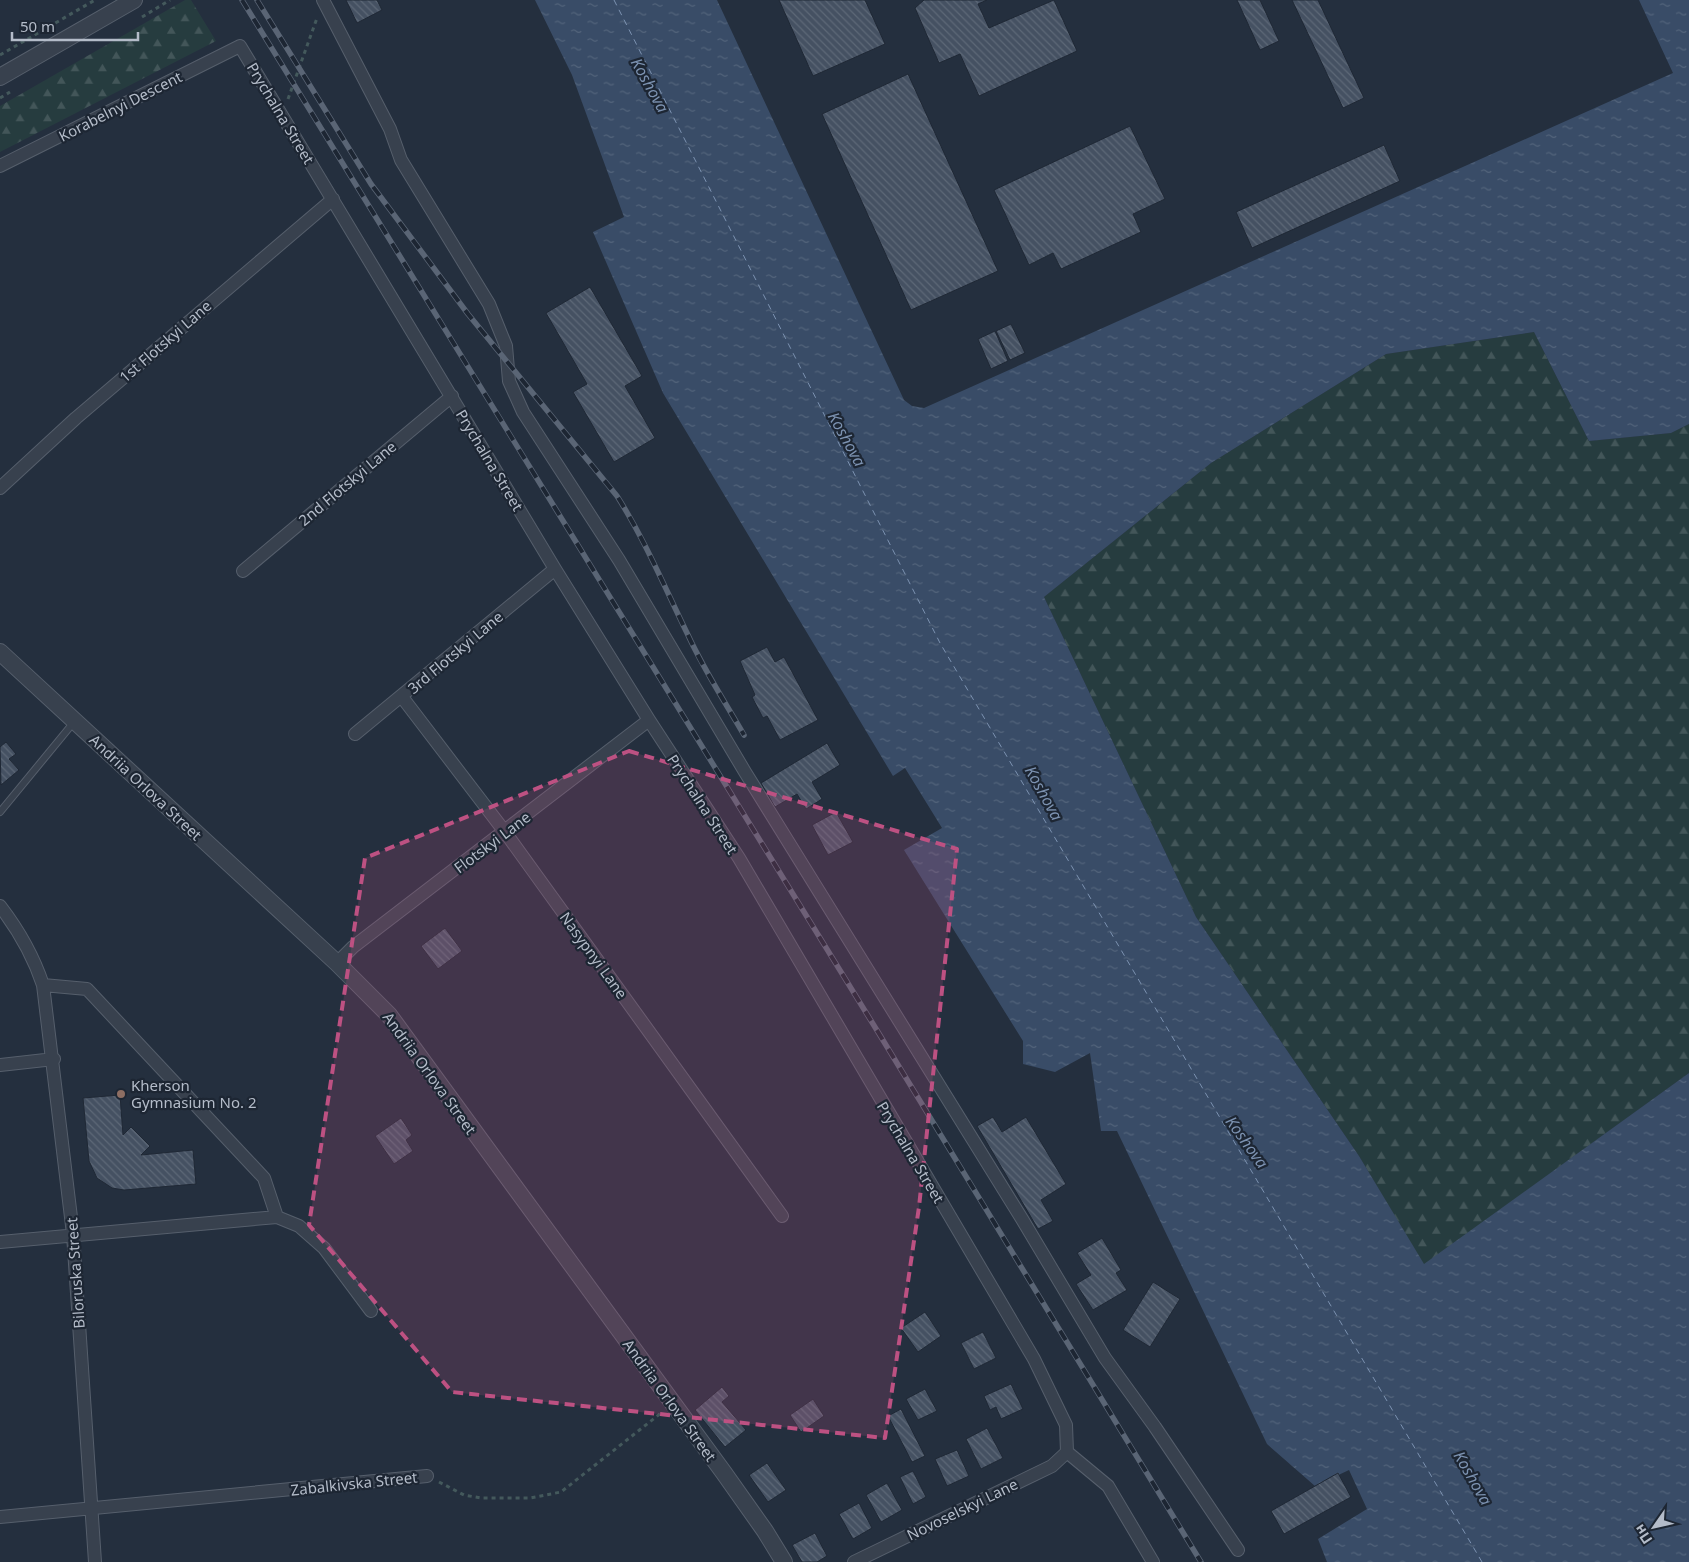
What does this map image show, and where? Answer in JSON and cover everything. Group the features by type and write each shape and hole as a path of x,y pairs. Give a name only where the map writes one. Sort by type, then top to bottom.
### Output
{"street":[{"path":"0,77 134,0"},
{"path":"324,0 390,129 401,160 489,304 506,346 509,381 523,412 619,560 745,772 1022,1219 1105,1358 1155,1427 1238,1550"},
{"name":"Prychalna Street","path":"240,46 555,569 649,720 739,858 1034,1359 1066,1425 1067,1452"},
{"name":"Korabelnyi Descent","path":"0,166 240,46"},
{"name":"1st Flotskyi Lane","path":"0,488 76,418 333,199"},
{"name":"2nd Flotskyi Lane","path":"243,571 452,396"},
{"name":"3rd Flotskyi Lane","path":"355,734 555,569"},
{"name":"Andriia Orlova Street","path":"0,652 337,963 389,1015 765,1530 784,1562"},
{"name":"Nasypnyi Lane","path":"402,697 505,832 782,1216"},
{"name":"Flotskyi Lane","path":"337,963 353,947 649,720"},
{"name":"Biloruska Street","path":"0,906 21,934 34,957 44,985 73,1234 95,1562"},
{"path":"44,985 87,989 264,1178 277,1217"},
{"path":"0,1065 54,1059"},
{"path":"0,1242 277,1217 299,1226 324,1248 371,1311"},
{"path":"1067,1452 1108,1486 1153,1562"},
{"name":"Novoselskyi Lane","path":"854,1562 1052,1466 1067,1452"},
{"name":"Zabalkivska Street","path":"0,1518 427,1476"}],"lane":[{"path":"0,812 74,721"}],"path":[{"path":"0,55 95,0"},
{"path":"282,116 324,0"},
{"name":"Zabalkivska Street","path":"427,1476 464,1495 481,1498 530,1498 561,1492 673,1404"}],"highlighted area":[{"path":"629,751 957,849 919,1207 885,1438 452,1392 309,1225 365,858"}],"green space":[{"path":"185,0 191,0 216,41 0,152 0,106"},
{"path":"1534,332 1589,441 1671,433 1689,424 1689,1073 1424,1265 1359,1156 1196,917 1044,597 1211,463 1386,354"}],"water":[{"name":"Koshova","path":"535,0 717,0 904,400 912,406 924,408 1673,73 1639,0 1689,0 1689,424 1671,433 1589,441 1534,332 1386,354 1211,463 1044,597 1196,917 1359,1156 1424,1264 1689,1073 1689,1562 1327,1562 1318,1539 1367,1509 1349,1470 1315,1486 1267,1444 1117,1131 1101,1131 1090,1053 1055,1072 1023,1064 1023,1041 904,850 942,828 905,768 893,776 663,393 593,232 624,217 572,75"}],"building":[{"path":"346,0 377,0 382,10 357,23"},
{"path":"779,0 865,0 885,44 813,76"},
{"path":"924,0 987,0 978,4 989,28 1054,0 1077,51 979,96 960,54 939,63 915,8"},
{"path":"1237,0 1260,0 1279,41 1260,50"},
{"path":"1292,0 1318,0 1364,98 1343,108"},
{"path":"908,74 998,271 911,310 822,114"},
{"path":"1130,126 1165,199 1133,214 1141,232 1061,269 1053,253 1029,265 994,190"},
{"path":"1384,145 1400,181 1252,248 1236,212"},
{"path":"590,287 642,376 625,386 655,438 614,462 573,392 587,384 546,313"},
{"path":"1011,324 1025,353 1010,360 996,331"},
{"path":"995,331 1008,361 991,369 978,339"},
{"path":"767,647 775,662 784,657 818,720 780,740 767,716 763,718 752,697 755,695 740,661"},
{"path":"6,742 16,754 9,759 19,770 1,785 0,747"},
{"path":"827,743 840,765 812,782 822,799 806,809 797,794 775,807 761,783"},
{"path":"836,812 853,842 828,855 812,825"},
{"path":"445,928 462,951 438,969 421,946"},
{"path":"120,1095 123,1135 131,1127 150,1146 141,1155 193,1150 196,1184 124,1190 112,1188 97,1178 89,1161 83,1098"},
{"path":"993,1117 1002,1132 1026,1117 1066,1184 1041,1200 1053,1221 1038,1229 977,1126"},
{"path":"401,1118 412,1135 406,1140 413,1151 394,1164 375,1136"},
{"path":"1102,1238 1121,1270 1116,1273 1127,1290 1093,1310 1076,1284 1091,1275 1077,1253"},
{"path":"1153,1282 1180,1299 1150,1347 1123,1330"},
{"path":"925,1312 941,1336 918,1352 901,1328"},
{"path":"983,1332 996,1358 974,1369 961,1343"},
{"path":"1011,1384 1023,1409 1001,1419 996,1407 990,1410 984,1396"},
{"path":"722,1387 729,1396 722,1402 746,1430 725,1447 695,1410"},
{"path":"925,1389 937,1411 918,1420 906,1399"},
{"path":"813,1399 824,1416 801,1432 790,1415"},
{"path":"901,1409 925,1456 912,1462 888,1416"},
{"path":"987,1428 1003,1458 981,1469 966,1439"},
{"path":"957,1450 969,1476 947,1486 935,1459"},
{"path":"767,1463 786,1490 768,1502 749,1475"},
{"path":"913,1471 926,1497 913,1504 900,1477"},
{"path":"1338,1473 1351,1497 1284,1534 1271,1511"},
{"path":"887,1483 902,1510 881,1522 866,1495"},
{"path":"859,1503 872,1528 853,1539 839,1514"},
{"path":"815,1533 827,1556 817,1562 802,1562 792,1545"}],"ferry route":[{"path":"614,0 940,643 1482,1562"}],"railway":[{"path":"242,0 878,1032 1201,1562"},
{"path":"257,0 371,184 468,314 617,496 646,547 694,648 744,735"}],"place":[{"name":"Kherson Gymnasium No. 2","path":"121,1094"}]}
